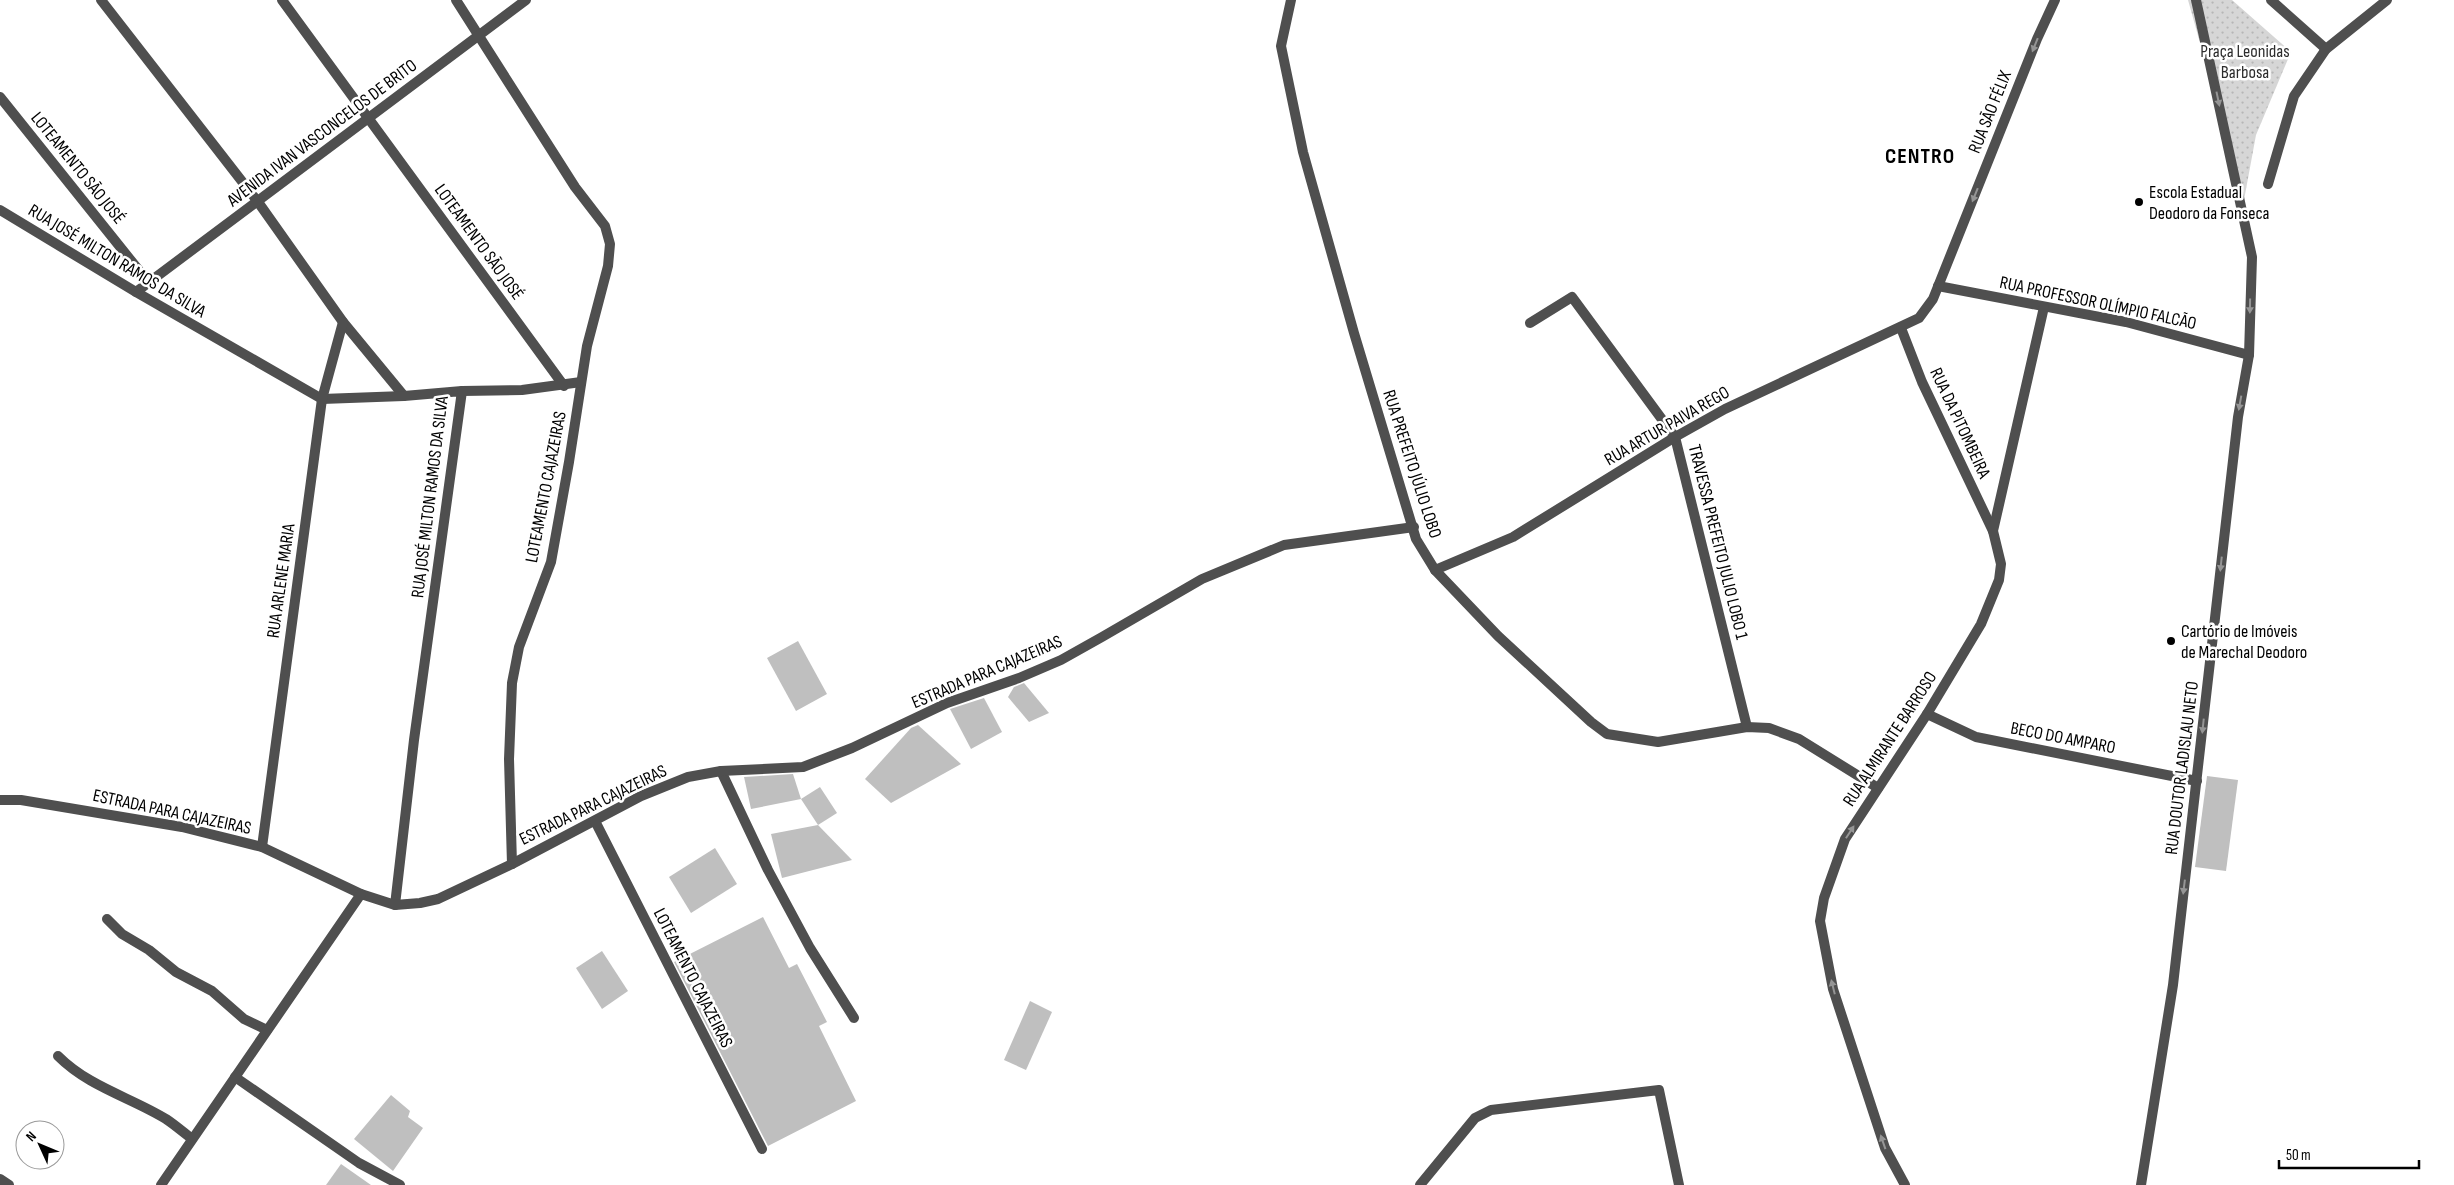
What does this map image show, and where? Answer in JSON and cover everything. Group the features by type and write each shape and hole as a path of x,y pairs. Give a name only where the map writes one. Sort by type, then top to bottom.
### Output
{"street":[{"path":"101,0 258,202 343,322 404,396"},
{"name":"LOTEAMENTO SÃO JOSÉ","path":"282,0 564,386"},
{"name":"LOTEAMENTO CAJAZEIRAS","path":"456,0 575,187 605,226 609,237 608,266 594,313 581,382 570,462 551,562 519,647 512,683 509,759 512,864"},
{"name":"AVENIDA IVAN VASCONCELOS DE BRITO","path":"136,292 526,0"},
{"name":"RUA PREFEITO JÚLIO LOBO","path":"1290,0 1281,46 1303,152 1354,333 1416,538 1435,570 1498,636 1607,734 1658,742 1747,727 1769,728 1799,739 1878,788"},
{"name":"RUA SÃO FÉLIX","path":"1919,318 1934,299 2055,0"},
{"name":"RUA DOUTOR LADISLAU NETO","path":"2141,1185 2173,985 2238,417 2249,355 2252,257 2196,0"},
{"path":"2271,0 2326,49"},
{"path":"2268,184 2294,96 2326,49 2387,0"},
{"name":"LOTEAMENTO SÃO JOSÉ","path":"0,97 149,283"},
{"name":"RUA JOSÉ MILTON RAMOS DA SILVA","path":"0,210 136,292 322,399 404,396 462,391 414,740 395,905"},
{"name":"RUA PROFESSOR OLÍMPIO FALCÃO","path":"1938,286 2126,322 2249,355"},
{"name":"TRAVESSA PREFEITO JULIO LOBO 1","path":"1530,323 1572,297 1675,437 1747,727"},
{"name":"RUA ALMIRANTE BARROSO","path":"1905,1185 1885,1148 1833,989 1820,922 1824,898 1845,839 1927,714 1982,624 1999,580 2001,564 1992,531 2044,307"},
{"name":"RUA ARTUR PAIVA REGO","path":"1435,570 1513,537 1675,437 1725,409 1919,318"},
{"name":"RUA ARLENE MARIA","path":"262,847 322,399 343,322"},
{"name":"RUA DA PITOMBEIRA","path":"1901,328 1922,382 1992,531"},
{"path":"462,391 492,392 564,386 581,382"},
{"name":"ESTRADA PARA CAJAZEIRAS","path":"0,800 21,800 182,826 262,847 362,894 395,905 420,904 438,899 512,864 641,796 680,780 721,771 803,767 852,748 947,703 1019,678 1061,660 1202,579 1284,545 1414,527"},
{"name":"BECO DO AMPARO","path":"1927,714 1976,737 2197,782"},
{"path":"721,771 768,870 810,948 854,1018"},
{"name":"LOTEAMENTO CAJAZEIRAS","path":"595,821 762,1149"},
{"path":"161,1185 191,1138 362,894"},
{"path":"107,919 122,934 149,950 176,972 212,990 244,1020 267,1030"},
{"path":"58,1056 68,1066 100,1088 166,1120 191,1138"},
{"path":"235,1077 359,1163 400,1185"},
{"path":"1420,1185 1475,1118 1491,1110 1659,1090 1679,1185"},
{"path":"0,1179 9,1185"}],"green space":[{"name":"Praça Leonidas Barbosa","path":"2188,0 2232,0 2291,52 2256,135 2244,200"}],"building":[{"path":"798,641 827,694 796,711 767,658"},
{"path":"1024,683 1049,713 1029,722 1008,697 1014,687"},
{"path":"984,698 1002,732 971,749 950,709"},
{"path":"918,725 961,764 891,803 865,779 911,728"},
{"path":"793,774 801,799 751,809 744,777"},
{"path":"2207,776 2238,780 2226,871 2195,867"},
{"path":"820,787 837,813 818,825 801,799"},
{"path":"818,825 852,860 782,878 771,834"},
{"path":"715,848 737,884 691,913 669,877"},
{"path":"763,917 789,968 797,964 827,1022 819,1026 856,1101 768,1146 674,962"},
{"path":"602,951 628,991 602,1009 576,968"},
{"path":"1030,1001 1052,1012 1026,1070 1004,1060"},
{"path":"391,1095 410,1111 408,1117 423,1128 393,1171 354,1139"},
{"path":"341,1164 371,1185 326,1185"}],"place":[{"name":"Escola Estadual Deodoro da Fonseca","path":"2139,202"},
{"name":"Cartório de Imóveis de Marechal Deodoro","path":"2171,641"}],"district":[{"name":"CENTRO","path":"1920,156"}]}
